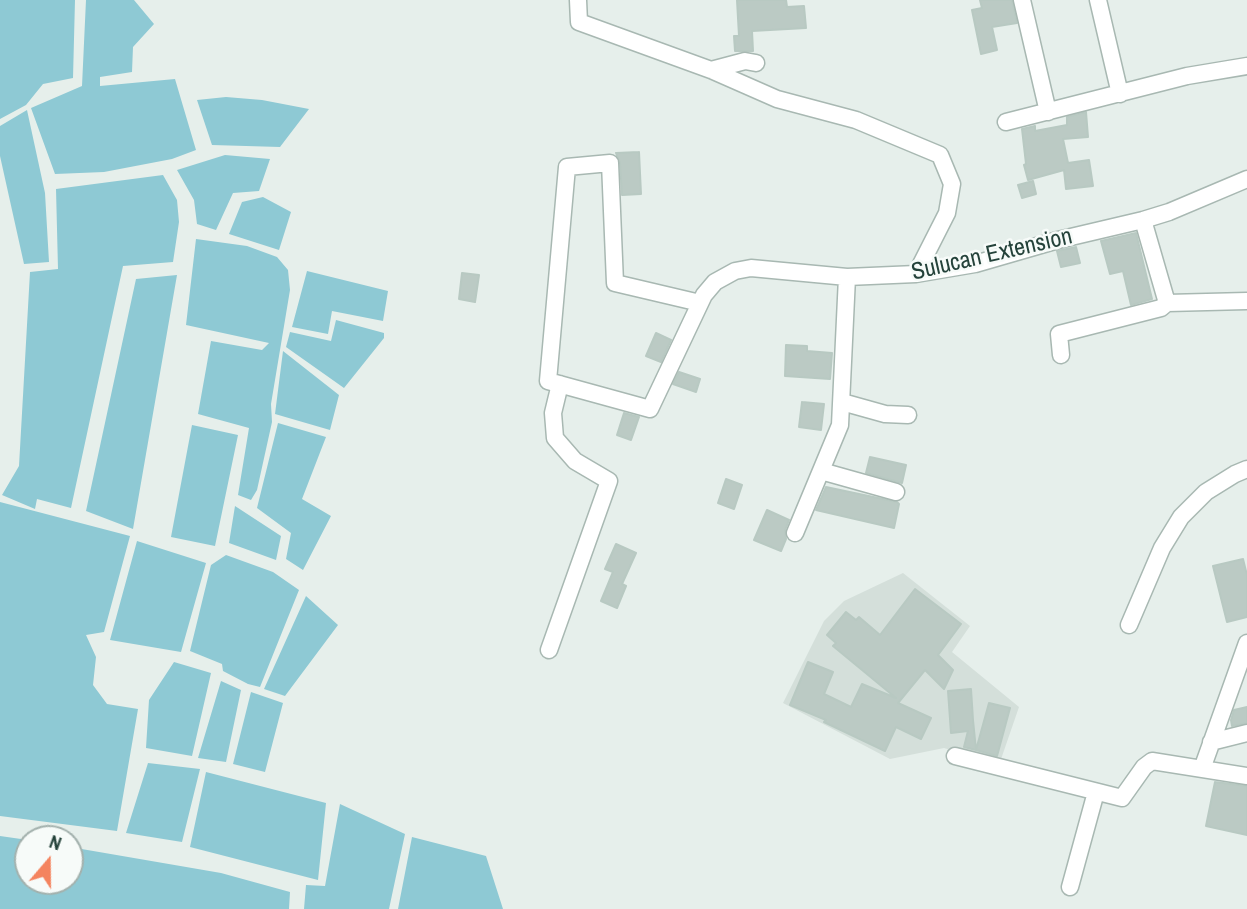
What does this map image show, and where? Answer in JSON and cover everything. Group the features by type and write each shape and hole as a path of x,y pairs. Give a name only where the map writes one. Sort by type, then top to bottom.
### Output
{"street":[{"path":"578,0 579,22 711,70 777,99 856,120 940,155 952,184 947,213 916,274"},
{"path":"1022,0 1048,113"},
{"path":"1098,0 1120,94"},
{"path":"711,70 745,61 756,63"},
{"path":"1006,122 1187,76 1247,66"},
{"path":"549,650 609,481 575,461 555,438 553,413 560,384 548,381 567,167 610,163 615,283 700,303"},
{"name":"Sulucan Extension","path":"560,384 650,408 700,303 715,282 735,271 744,269 847,277 916,274 975,264 1058,240 1143,220 1247,179"},
{"path":"1143,220 1167,303"},
{"path":"795,533 840,425 847,277"},
{"path":"1061,355 1059,334 1161,308 1167,303 1247,301"},
{"path":"842,402 885,414 908,415"},
{"path":"1129,625 1162,548 1181,517 1206,492 1247,469"},
{"path":"821,471 897,492"},
{"path":"1202,769 1247,643"},
{"path":"1211,743 1247,733"},
{"path":"955,756 1122,799 1144,767 1152,761 1247,776"},
{"path":"1070,887 1096,792"}],"shaded area":[{"path":"903,573 970,626 952,652 1019,707 999,765 944,748 890,759 783,703 824,621 844,601"}],"water":[{"path":"0,0 75,0 73,78 43,84 26,105 0,119"},
{"path":"86,0 134,0 154,24 133,47 132,72 100,77 100,86 175,79 196,150 172,159 104,172 55,174 31,108 82,86"},
{"path":"226,97 262,100 309,109 280,147 212,145 197,100"},
{"path":"27,110 45,193 49,262 24,264 0,156 0,126"},
{"path":"225,155 270,159 259,191 233,193 216,230 197,224 194,200 177,170"},
{"path":"163,175 177,200 179,222 173,262 123,266 71,508 37,499 35,509 2,495 19,466 30,272 58,269 56,189"},
{"path":"263,197 291,212 279,250 229,234 242,202"},
{"path":"196,239 247,246 277,257 288,270 290,290 271,404 272,422 257,490 251,500 238,495 249,428 198,414 211,341 262,350 269,343 186,325"},
{"path":"307,271 388,291 383,321 332,311 328,334 292,327"},
{"path":"177,275 133,529 86,511 136,279"},
{"path":"336,320 384,333 384,338 344,388 286,347 290,332 331,341"},
{"path":"283,351 339,395 330,430 275,414"},
{"path":"278,423 326,437 302,499 331,516 303,570 286,559 291,533 257,508"},
{"path":"192,425 238,435 215,546 171,537"},
{"path":"0,502 130,536 104,632 86,635 96,657 93,685 107,704 138,709 117,831 0,816"},
{"path":"235,506 281,536 276,560 229,543"},
{"path":"137,541 206,563 181,652 110,640"},
{"path":"226,555 273,572 299,590 260,687 223,671 222,664 190,651 211,565"},
{"path":"306,596 338,625 285,696 264,689"},
{"path":"174,662 211,673 192,756 146,748 149,700"},
{"path":"221,681 241,690 226,762 198,758"},
{"path":"251,692 283,703 265,772 233,764"},
{"path":"148,763 200,769 182,842 126,833"},
{"path":"206,772 326,803 318,880 190,847"},
{"path":"340,804 405,834 389,909 304,909 306,885 325,886"},
{"path":"0,836 14,838 14,895 84,895 84,849 221,873 290,892 289,909 0,909"},
{"path":"412,837 486,856 503,909 398,909"}],"building":[{"path":"737,0 786,0 787,7 804,6 806,28 752,31 753,51 735,51 734,36 739,36"},
{"path":"980,0 1012,0 1017,23 992,27 997,50 981,54 972,10 982,8"},
{"path":"1086,112 1088,137 1063,139 1068,163 1089,160 1093,186 1066,189 1064,170 1028,180 1024,165 1022,129 1035,126 1035,131 1067,125 1067,117"},
{"path":"639,152 641,194 622,195 620,163 616,153"},
{"path":"1033,181 1036,194 1022,198 1018,185"},
{"path":"1136,233 1152,299 1131,305 1123,271 1110,274 1101,241"},
{"path":"1076,247 1080,263 1061,267 1057,251"},
{"path":"462,273 479,275 475,302 459,299"},
{"path":"656,333 671,340 661,362 646,356"},
{"path":"786,345 807,346 807,351 832,353 830,379 785,376"},
{"path":"679,372 700,379 696,392 673,384"},
{"path":"802,402 824,404 821,430 799,427"},
{"path":"624,413 639,417 631,440 617,435"},
{"path":"870,457 906,465 902,483 866,473"},
{"path":"726,479 742,485 734,509 718,503"},
{"path":"826,487 897,502 899,504 894,528 816,510"},
{"path":"767,510 789,520 781,551 754,540"},
{"path":"616,544 636,553 622,584 626,586 617,608 601,601 613,572 605,569"},
{"path":"1243,559 1247,575 1247,617 1227,622 1213,566"},
{"path":"915,589 961,624 938,655 953,670 944,689 925,670 898,703 931,718 921,739 896,727 885,751 824,722 826,720 790,705 808,662 833,672 824,694 851,707 862,684 896,698 833,646 836,643 827,635 846,612 856,620 859,617 880,635"},
{"path":"971,689 976,750 964,747 968,731 951,733 948,691"},
{"path":"989,703 1010,708 997,756 976,750"},
{"path":"1247,707 1247,723 1232,726 1234,710"},
{"path":"1215,782 1247,786 1247,835 1206,826"}]}
